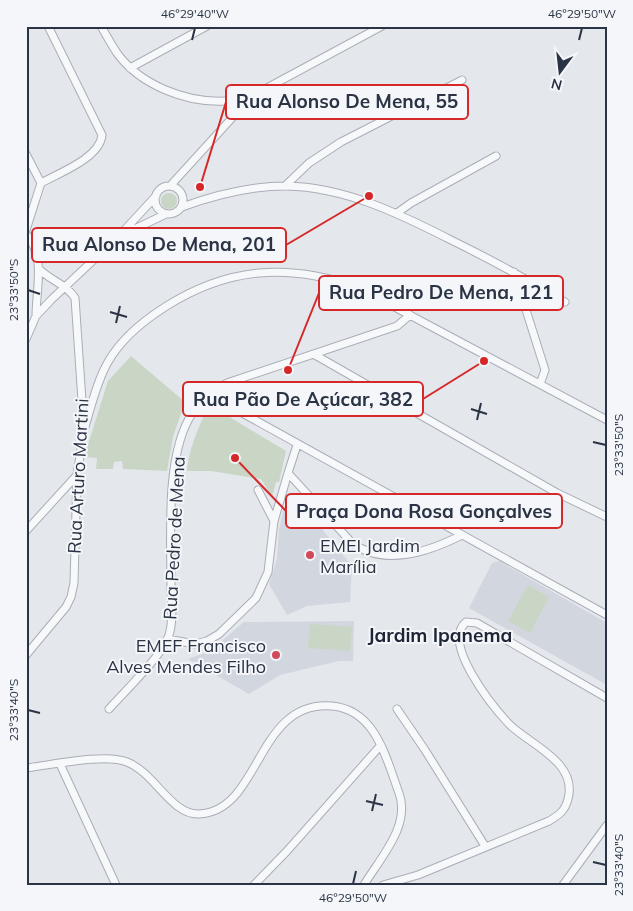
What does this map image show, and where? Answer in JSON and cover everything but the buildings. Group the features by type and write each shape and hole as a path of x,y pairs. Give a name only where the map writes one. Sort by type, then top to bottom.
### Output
{"street":[{"path":"26,230 41,183 93,153 100,145 102,135 48,26"},
{"path":"101,26 117,53 130,68 153,84 186,96 226,102 252,96 382,26"},
{"path":"130,68 207,26"},
{"path":"285,186 309,163 342,142 462,80"},
{"path":"26,339 36,316 64,286 119,236 162,188 170,186 252,96"},
{"path":"26,154 41,183"},
{"path":"397,213 411,203 496,156"},
{"path":"170,186 177,189 182,195 182,207"},
{"path":"119,236 166,214 176,213 182,207 230,193 285,186 338,193 397,213 514,272 565,302"},
{"path":"156,196 158,209 166,214"},
{"path":"26,234 36,249 39,269 36,316"},
{"path":"39,269 53,282 64,286"},
{"path":"84,430 97,388 108,362 141,324 194,290 219,280 258,272 317,274 358,287 607,420"},
{"path":"514,272 545,370 540,384"},
{"name":"Rua Arturo Martini","path":"26,655 56,621 71,597 74,583 77,475 84,430 78,312 76,298 64,286"},
{"name":"Rua Pedro de Mena","path":"109,708 168,639 171,620 171,533 175,464 186,424 193,411 208,394 247,375 315,355 397,326 410,314"},
{"path":"315,355 549,488 607,517"},
{"path":"208,394 607,615"},
{"path":"168,639 196,644 207,641 219,634 244,612 256,598 268,572 274,521 297,445"},
{"path":"288,472 352,543 363,551 377,555 412,553 440,546 462,535"},
{"path":"26,531 77,475"},
{"path":"258,490 274,521"},
{"path":"383,885 418,875 556,817 565,808 570,791 565,772 560,765 510,725 493,706 472,674 459,643 462,628 466,622 477,624 607,698"},
{"path":"26,768 113,758 128,762 150,777 177,807 186,812 197,814 221,808 233,797 272,736 288,719 307,708 322,705 338,706 355,713 367,723 381,745 401,797 400,826 364,885"},
{"path":"397,709 434,763 485,846"},
{"path":"254,885 287,852 381,745"},
{"path":"60,764 116,885"},
{"path":"563,885 607,825"}],"shaded area":[{"name":"EMEI Jardim Marília","path":"296,497 352,566 350,602 307,606 287,615 269,584 277,559 279,529 284,508 289,500"},
{"path":"499,561 607,623 607,685 469,608 492,563"},
{"name":"EMEF Francisco Alves Mendes Filho","path":"354,621 353,661 339,661 280,675 249,694 188,659 210,651 244,622"}],"green space":[{"path":"166,193 172,193 177,198 175,207 166,209 161,204 161,198"},
{"path":"131,356 185,402 173,437 167,471 123,469 122,461 114,462 113,469 96,469 97,458 84,457 108,381"},
{"path":"216,409 286,451 279,482 276,482 272,497 261,479 211,471 187,471 192,448 206,411 214,413"},
{"path":"528,585 549,597 530,633 508,621"},
{"path":"310,624 352,627 350,651 308,648"}],"place":[{"name":"Rua Alonso De Mena, 55","path":"200,187"},
{"name":"Rua Alonso De Mena, 201","path":"369,196"},
{"name":"Rua Pão De Açúcar, 382","path":"484,361"},
{"name":"Rua Pedro De Mena, 121","path":"288,370"},
{"name":"Praça Dona Rosa Gonçalves","path":"235,458"},
{"name":"EMEI Jardim Marília","path":"310,555"},
{"name":"EMEF Francisco Alves Mendes Filho","path":"276,655"}],"district":[{"name":"Jardim Ipanema","path":"440,635"}]}
